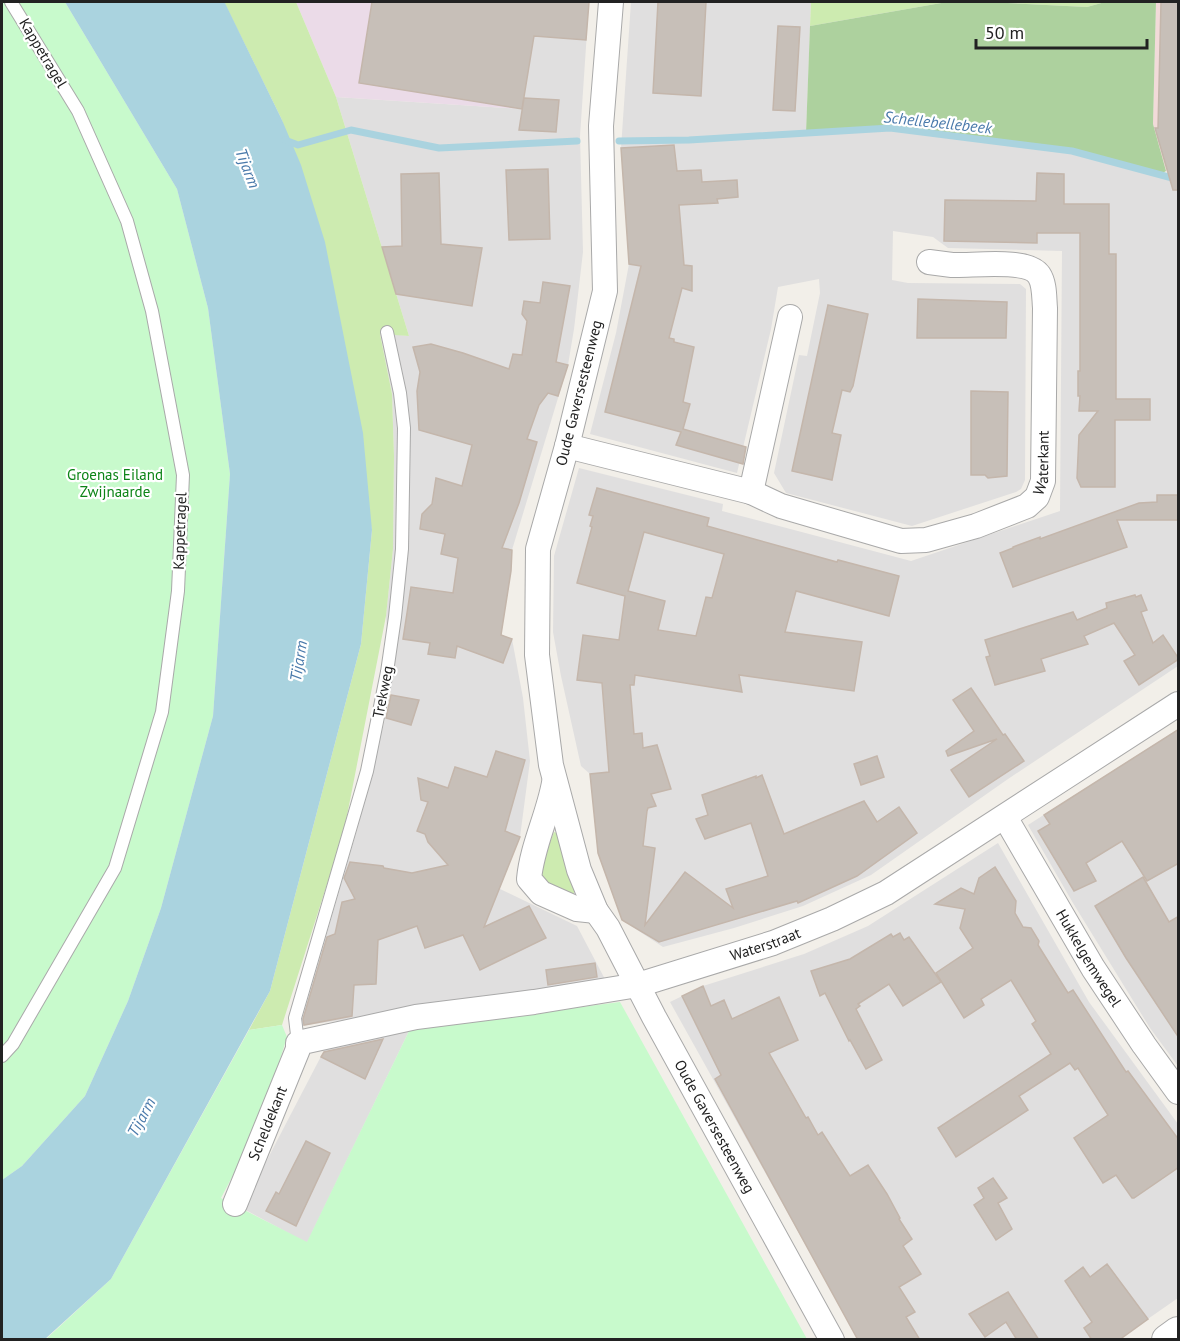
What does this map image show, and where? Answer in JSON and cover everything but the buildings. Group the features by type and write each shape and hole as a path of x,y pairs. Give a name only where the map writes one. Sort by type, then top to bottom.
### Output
{"street":[{"name":"Oude Gaversesteenweg","path":"610,2 602,126 605,291 567,446 538,549 537,655 555,782 579,870 596,911 608,928 832,1340"},
{"name":"Waterkant","path":"567,446 751,492 781,506 901,541 926,540 976,526 1027,506 1037,497 1043,481 1045,319 1039,275 1030,268 1012,265 952,265 929,262"},
{"path":"751,492 758,469 790,317"},
{"name":"Waterstraat","path":"298,1043 416,1017 534,1002 638,985 773,944 886,893 1179,704"},
{"name":"Oude Gaversesteenweg","path":"555,782 550,807 531,859 529,879 541,893 577,909 596,911"},
{"name":"Hukkelgemwegel","path":"1005,817 1093,968 1144,1045 1179,1092"},
{"name":"Scheldekant","path":"235,1204 298,1050 298,1043"},
{"path":"1167,1340 1179,1332"}],"lane":[{"name":"Kappetragel","path":"2,1056 13,1044 115,868 162,712 178,591 183,475 152,311 126,220 78,111 12,2"},
{"name":"Trekweg","path":"298,1043 295,1018 367,771 389,658 399,584 403,527 404,428 400,393 387,332"}],"shaded area":[{"path":"296,2 539,2 522,109 336,97"},
{"path":"539,2 589,2 580,136 583,252 568,365 512,550 501,635 512,639 523,698 530,761 520,837 498,888 577,926 607,983 300,1026 357,830 391,695 386,616 393,549 394,456 392,394 380,333 409,336 336,97 522,109"},
{"path":"631,2 811,2 806,133 890,128 1072,151 1161,174 1178,185 1178,666 1008,779 871,875 803,906 663,947 622,920 598,854 590,774 581,766 553,632 554,556 579,468 723,504 722,511 911,561 1060,511 1062,251 948,248 933,237 893,231 892,280 908,283 1020,284 1026,289 1025,480 1021,489 1016,492 912,526 786,493 774,473 799,355 807,356 820,293 819,279 778,287 771,329 737,473 590,434 616,333 629,264 621,148"},
{"path":"1156,2 1178,2 1178,174 1166,171 1153,124"},
{"path":"1178,729 1178,1066 1150,1028 1028,825"},
{"path":"998,843 1089,1002 1178,1124 1178,1298 1119,1339 858,1339 670,1002 703,986 804,954 868,926"},
{"path":"410,1029 307,1243 242,1208 329,1041"}],"green space":[{"name":"Groenas Eiland Zwijnaarde","path":"2,2 65,2 177,189 208,308 230,474 213,716 161,908 128,1001 85,1096 22,1166 2,1180"},
{"path":"224,2 296,2 336,97 409,336 380,334 392,394 393,549 386,616 344,831 282,1025 249,1030 270,991 361,644 372,530 282,120"},
{"path":"811,2 947,2 810,26"},
{"path":"947,2 1087,7 1105,2 1156,2 1153,124 1166,171 1161,174 1071,151 890,128 806,133 810,26"},
{"path":"987,2 1105,2 1087,7"},
{"path":"554,832 557,833 574,889 574,893 570,896 544,882 539,871"},
{"path":"620,1002 807,1339 45,1340 111,1279 249,1030 282,1025 287,1037 260,1124 221,1198 307,1242 410,1029"}],"water":[{"name":"Tijarm","path":"65,2 225,3 282,120 301,165 325,242 363,433 372,530 361,644 270,991 111,1279 45,1339 2,1340 2,1180 22,1166 85,1096 128,1001 161,908 213,716 230,474 208,308 177,189"}],"waterway":[{"name":"Schellebellebeek","path":"619,141 689,140 890,128 1072,151 1176,179"},
{"name":"Schellebellebeek","path":"285,140 298,145 351,130 439,148 577,141"}]}
